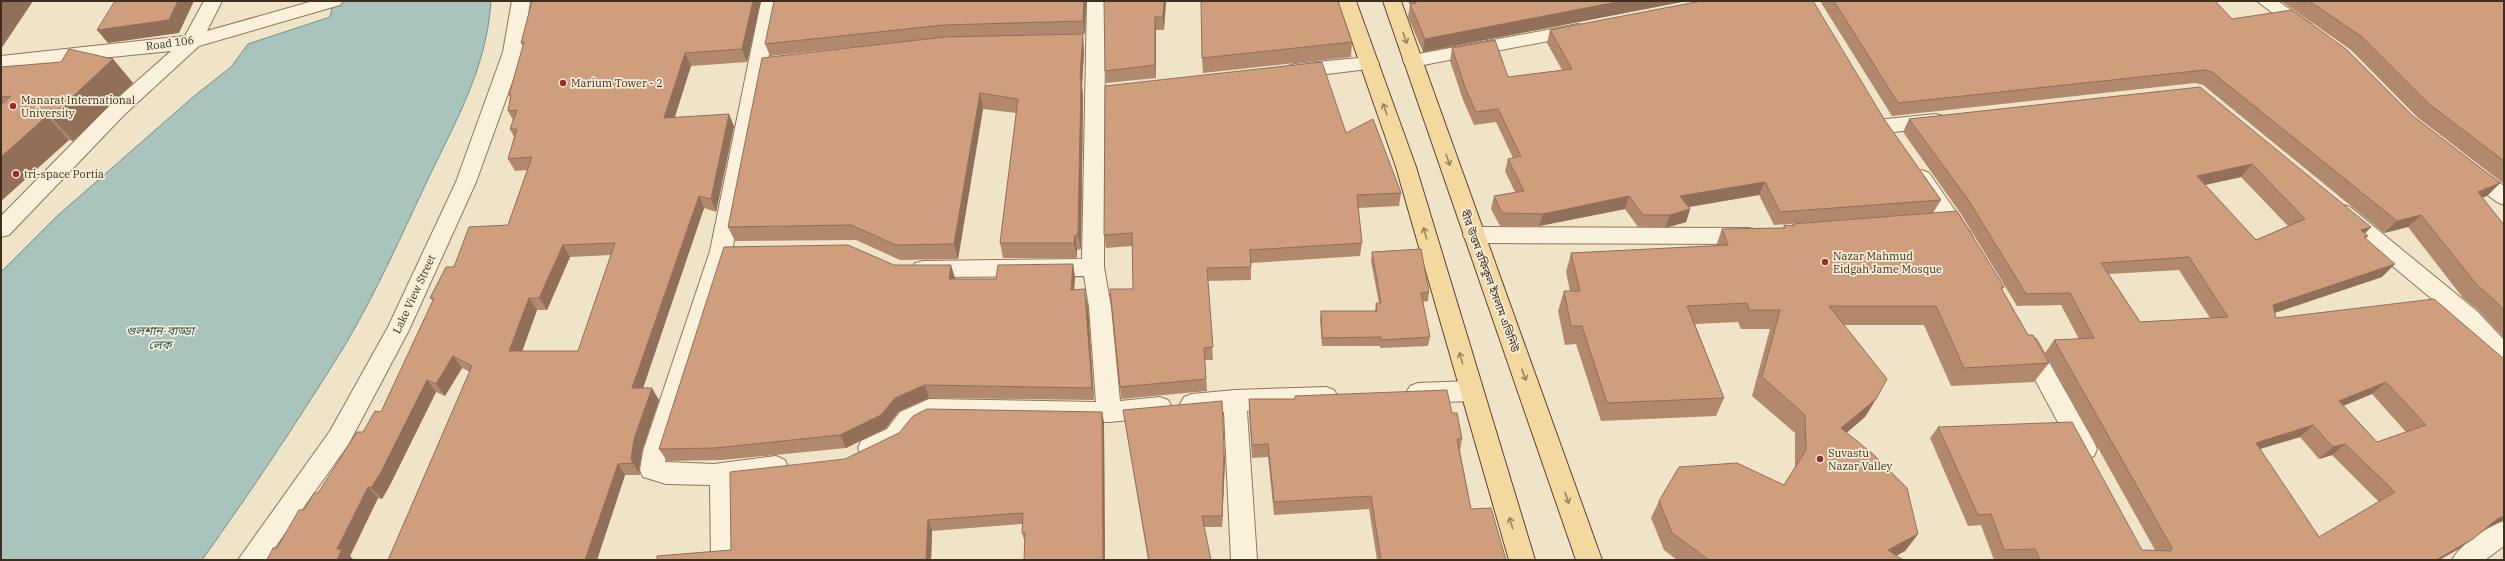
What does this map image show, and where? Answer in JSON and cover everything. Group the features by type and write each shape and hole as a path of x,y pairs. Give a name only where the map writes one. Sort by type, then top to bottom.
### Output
{"main road":[{"path":"1347,1 1406,167 1522,560"},
{"name":"বীর উত্তম রফিকুল ইসলাম এভিনিউ","path":"1392,1 1589,560"}],"street":[{"path":"1,230 118,109 192,42 213,1"},
{"name":"Road 106","path":"1,62 192,42 334,1"},
{"name":"Lake View Street","path":"251,560 339,438 398,330 466,182 513,52 521,1"},
{"path":"770,1 765,65 721,251 655,451 652,470 664,474 722,473 801,464"},
{"path":"1096,1 1088,41 1093,93 1093,267 1100,307 1109,412"},
{"path":"2266,1 2317,38"},
{"path":"1413,61 1593,27"},
{"path":"1275,74 1369,63"},
{"path":"1093,93 1117,91"},
{"path":"1874,106 1899,145"},
{"path":"1886,126 1958,118"},
{"path":"2452,158 2504,197"},
{"path":"1912,163 1942,222 1972,254"},
{"path":"2327,200 2470,318 2504,355"},
{"path":"1474,235 1730,238 1769,235"},
{"path":"721,251 744,251"},
{"path":"905,269 1093,267"},
{"path":"2017,328 2094,465"},
{"path":"1400,394 1471,391"},
{"path":"849,459 896,436 908,419 929,409 1109,412 1235,400 1345,396"},
{"path":"1235,400 1244,560"},
{"path":"722,473 724,560"},
{"path":"2465,560 2504,532"}],"water":[{"name":"গুলশান-বাড্ডা লেক","path":"334,1 491,1 484,48 469,92 368,305 345,345 311,400 202,560 1,560 1,272 56,217 193,97 231,67 248,44 330,17"}],"building":[{"path":"115,1 178,1 169,20 97,30"},
{"path":"532,1 753,1 742,49 685,53 664,118 729,114 711,199 699,196 632,388 652,388 634,439 631,459 633,463 618,464 585,560 388,560 472,366 453,356 436,384 427,380 380,474 371,488 368,487 337,549 342,549 337,560 267,560 273,548 277,548 299,510 304,510 314,493 318,493 357,432 363,432 375,411 381,412 434,298 430,298 446,267 454,267 469,227 508,225 532,157 508,159 517,129 510,129 517,110 508,111 511,95 509,95 524,42 521,43","holes":["615,243 578,351 509,351 529,298 539,298 563,245"]},
{"path":"774,1 1084,1 1083,21 944,25 765,44"},
{"path":"1104,1 1164,1 1163,17 1155,17 1155,65 1105,71"},
{"path":"1201,1 1338,1 1352,42 1202,58"},
{"path":"1415,1 1622,1 1425,39 1410,4 1416,3"},
{"path":"1701,1 1813,1 1884,119 1941,200 1780,212 1765,182 1680,196 1690,209 1670,215 1643,215 1629,196 1543,214 1502,213 1494,196 1524,191 1508,159 1521,156 1498,109 1476,112 1465,87 1452,48 1495,40 1508,77 1572,69 1550,30"},
{"path":"1834,1 2215,1 2232,19 2292,10 2346,49 2413,116 2500,183 2478,192 2504,225 2504,310 2477,285 2421,215 2397,221 2212,72 2205,70 1898,103"},
{"path":"2309,1 2504,1 2504,161 2429,104 2362,37"},
{"path":"1083,34 1080,77 1078,235 1075,235 1074,243 1000,243 1018,99 980,93 954,244 896,245 851,225 728,227 762,58 944,37"},
{"path":"69,49 113,59 51,117 47,116 1,157 1,105 11,96 1,97 1,67 61,62"},
{"path":"1322,62 1346,133 1373,119 1401,193 1357,195 1362,243 1250,250 1251,267 1207,268 1213,347 1204,348 1206,379 1120,387 1110,289 1133,289 1132,233 1104,235 1105,86"},
{"path":"2200,87 2371,227 2361,230 2368,236 2364,237 2395,264 2273,305 2276,318 2434,299 2504,359 2504,516 2497,519 2473,539 2436,560 2040,560 2035,549 2004,550 1991,514 1978,515 1938,427 2072,422 2142,550 2171,551 2172,548 2054,340 2094,338 2070,293 2026,294 1969,201 1909,119","holes":["2252,164 2305,219 2256,240 2197,176","2189,257 2228,317 2140,322 2101,263","2386,382 2426,425 2377,442 2339,401","2313,425 2333,447 2345,444 2395,492 2319,537 2256,443"]},
{"path":"1957,211 2004,287 2001,288 2028,335 2033,335 2049,363 1964,368 1936,306 1829,306 1887,379 1876,399 1841,428 1873,454 1907,488 1918,534 1888,550 1903,560 1709,560 1672,533 1659,501 1679,467 1737,463 1784,485 1806,450 1805,415 1762,377 1780,310 1749,310 1747,303 1687,306 1724,398 1607,403 1582,326 1571,326 1564,291 1580,291 1571,253 1728,245 1722,229 1785,228 1784,225 1794,226 1793,224"},
{"path":"848,245 894,265 951,265 949,279 996,279 998,265 1073,264 1071,290 1085,289 1092,388 925,385 895,398 881,415 840,435 715,448 659,449 724,247"},
{"path":"1421,249 1429,292 1421,293 1430,337 1381,340 1381,337 1322,338 1321,311 1377,311 1376,303 1381,303 1372,252"},
{"path":"1447,390 1452,413 1457,413 1462,439 1457,439 1471,509 1491,508 1506,560 1381,560 1371,496 1274,502 1268,444 1252,445 1249,399 1295,399 1295,396"},
{"path":"1222,401 1224,448 1222,516 1202,516 1211,560 1149,560 1123,410"},
{"path":"927,409 1102,412 1103,560 1024,560 1025,533 1022,533 1023,513 928,520 926,560 657,560 657,556 731,550 730,472 845,459 899,433 913,416"}],"place":[{"name":"Marium Tower - 2","path":"563,83"},
{"name":"Manarat International University","path":"13,106"},
{"name":"tri-space Portia","path":"16,174"},
{"name":"Nazar Mahmud Eidgah Jame Mosque","path":"1825,262"},
{"name":"Suvastu Nazar Valley","path":"1820,459"}]}
